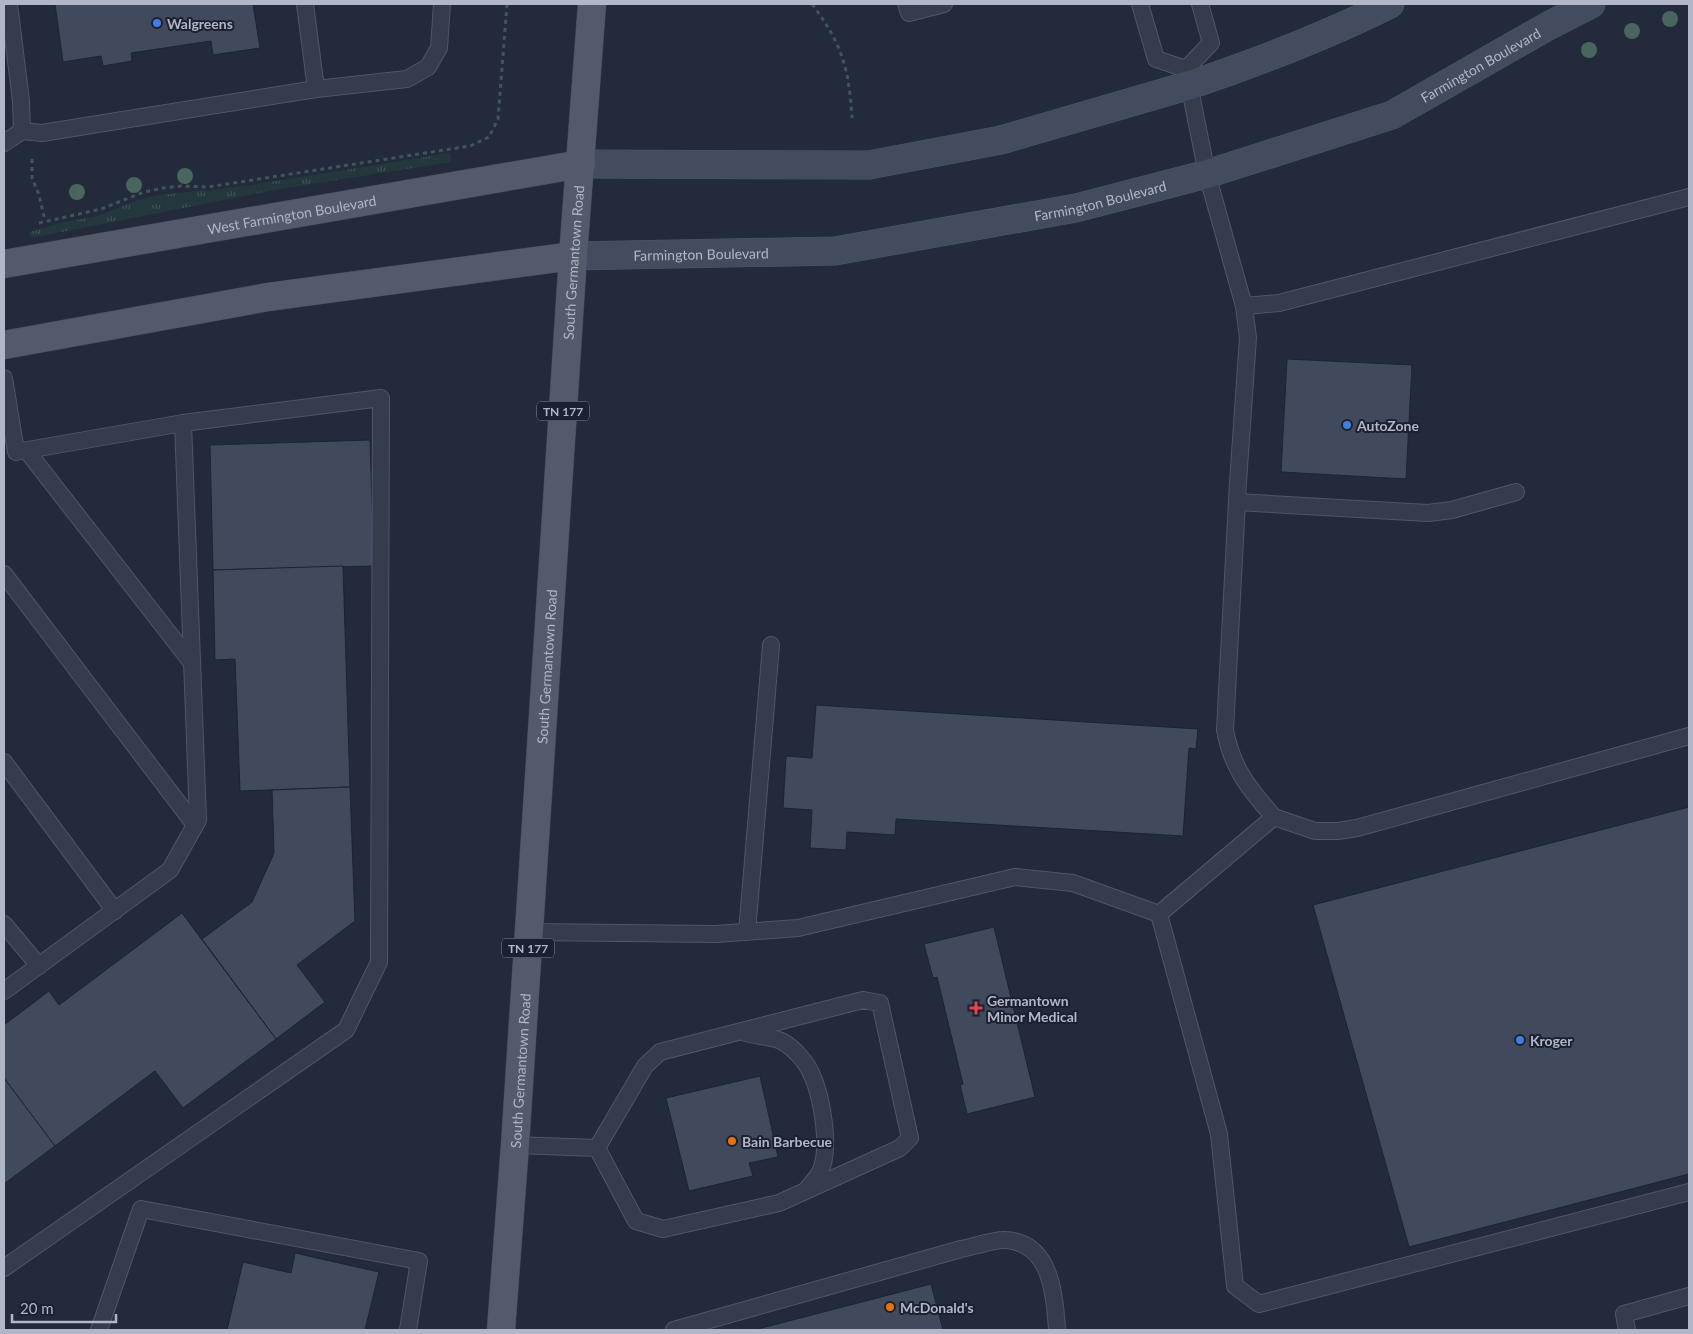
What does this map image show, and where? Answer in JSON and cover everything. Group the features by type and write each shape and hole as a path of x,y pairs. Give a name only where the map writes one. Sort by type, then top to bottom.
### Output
{"main road":[{"name":"South Germantown Road","path":"501,1330 515,1145 573,256 592,4"},
{"path":"581,164 869,165 1001,140 1350,24 1390,4"},
{"path":"1548,26 1577,4"},
{"name":"Farmington Boulevard","path":"573,256 835,251 1076,208 1207,174 1392,115 1548,26 1591,4"},
{"name":"West Farmington Boulevard","path":"4,264 581,164"},
{"path":"4,345 268,297 573,256"}],"lane":[{"path":"9,4 21,101 22,131"},
{"path":"305,4 316,89"},
{"path":"4,144 22,131 42,133 316,89 407,78 428,66 439,48 442,4"},
{"path":"906,4 908,13 944,4"},
{"path":"1140,4 1156,59 1188,77"},
{"path":"1200,4 1211,43 1188,77 1207,174 1244,306 1248,338 1225,730 1228,749 1254,794 1274,817 1315,831 1338,831 1357,828 1689,736"},
{"path":"1244,306 1279,303 1689,197"},
{"path":"4,378 9,437 16,452 183,423 381,398 379,962 346,1030 4,1268"},
{"path":"4,991 170,870 198,820 183,423"},
{"path":"27,451 192,663"},
{"path":"1238,502 1428,513 1452,510 1516,492"},
{"path":"4,574 195,825"},
{"path":"747,932 771,645"},
{"path":"4,762 115,911"},
{"path":"1159,914 1274,817"},
{"path":"529,932 716,934 798,928 1014,876 1073,884 1159,914"},
{"path":"1159,914 1219,1134 1235,1286 1259,1304 1689,1192"},
{"path":"4,924 39,966"},
{"path":"863,1000 880,1003 910,1138 900,1148 779,1203 663,1230 636,1221 597,1148 645,1066 660,1052 863,1000"},
{"path":"742,1032 783,1041 799,1055 811,1073 819,1100 825,1130 826,1147 820,1173 804,1192"},
{"path":"515,1145 597,1148"},
{"path":"99,1330 141,1209 419,1261 408,1330"},
{"path":"674,1330 961,1249 1005,1239 1029,1246 1044,1261 1056,1302 1058,1330"},
{"path":"1627,1330 1624,1314 1689,1296"}],"path":[{"path":"37,224 101,209 144,192 163,188 181,186 208,187 258,180 470,146 489,138 498,119 507,4"},
{"path":"812,4 831,30 838,44 850,89 852,118"},
{"path":"32,158 32,178 39,195 45,221"}],"green space":[{"path":"450,153 451,162 280,189 31,238 29,232 60,223 97,216 138,200 158,195 245,186"}],"building":[{"name":"Walgreens","path":"55,4 253,4 260,48 213,55 211,41 131,53 132,61 103,66 101,56 63,62"},
{"path":"1287,359 1412,365 1406,479 1281,472"},
{"path":"370,440 374,566 213,570 210,445"},
{"path":"343,566 350,787 240,791 235,659 215,660 213,570"},
{"path":"816,705 1198,729 1196,749 1189,748 1183,836 896,819 895,835 847,832 846,850 810,848 812,810 783,808 786,756 812,758"},
{"path":"350,787 355,921 297,965 325,1002 276,1039 202,939 252,902 274,853 272,790"},
{"name":"Kroger","path":"1689,807 1689,1174 1409,1247 1313,905"},
{"path":"182,913 276,1039 183,1108 155,1071 55,1146 4,1078 4,1025 49,991 59,1005"},
{"path":"994,927 1035,1097 967,1114 960,1085 963,1084 937,977 933,978 924,944"},
{"path":"760,1076 778,1157 749,1163 753,1176 689,1191 666,1098"},
{"path":"4,1078 55,1146 4,1184"},
{"path":"295,1253 379,1272 365,1330 227,1330 243,1262 291,1273"},
{"name":"McDonald's","path":"931,1284 943,1330 754,1330"}],"place":[{"name":"Walgreens","path":"157,23"},
{"name":"AutoZone","path":"1347,425"},
{"name":"Germantown Minor Medical","path":"976,1008"},
{"name":"Kroger","path":"1520,1040"},
{"name":"Bain Barbecue","path":"732,1141"},
{"name":"McDonald's","path":"890,1307"}]}
